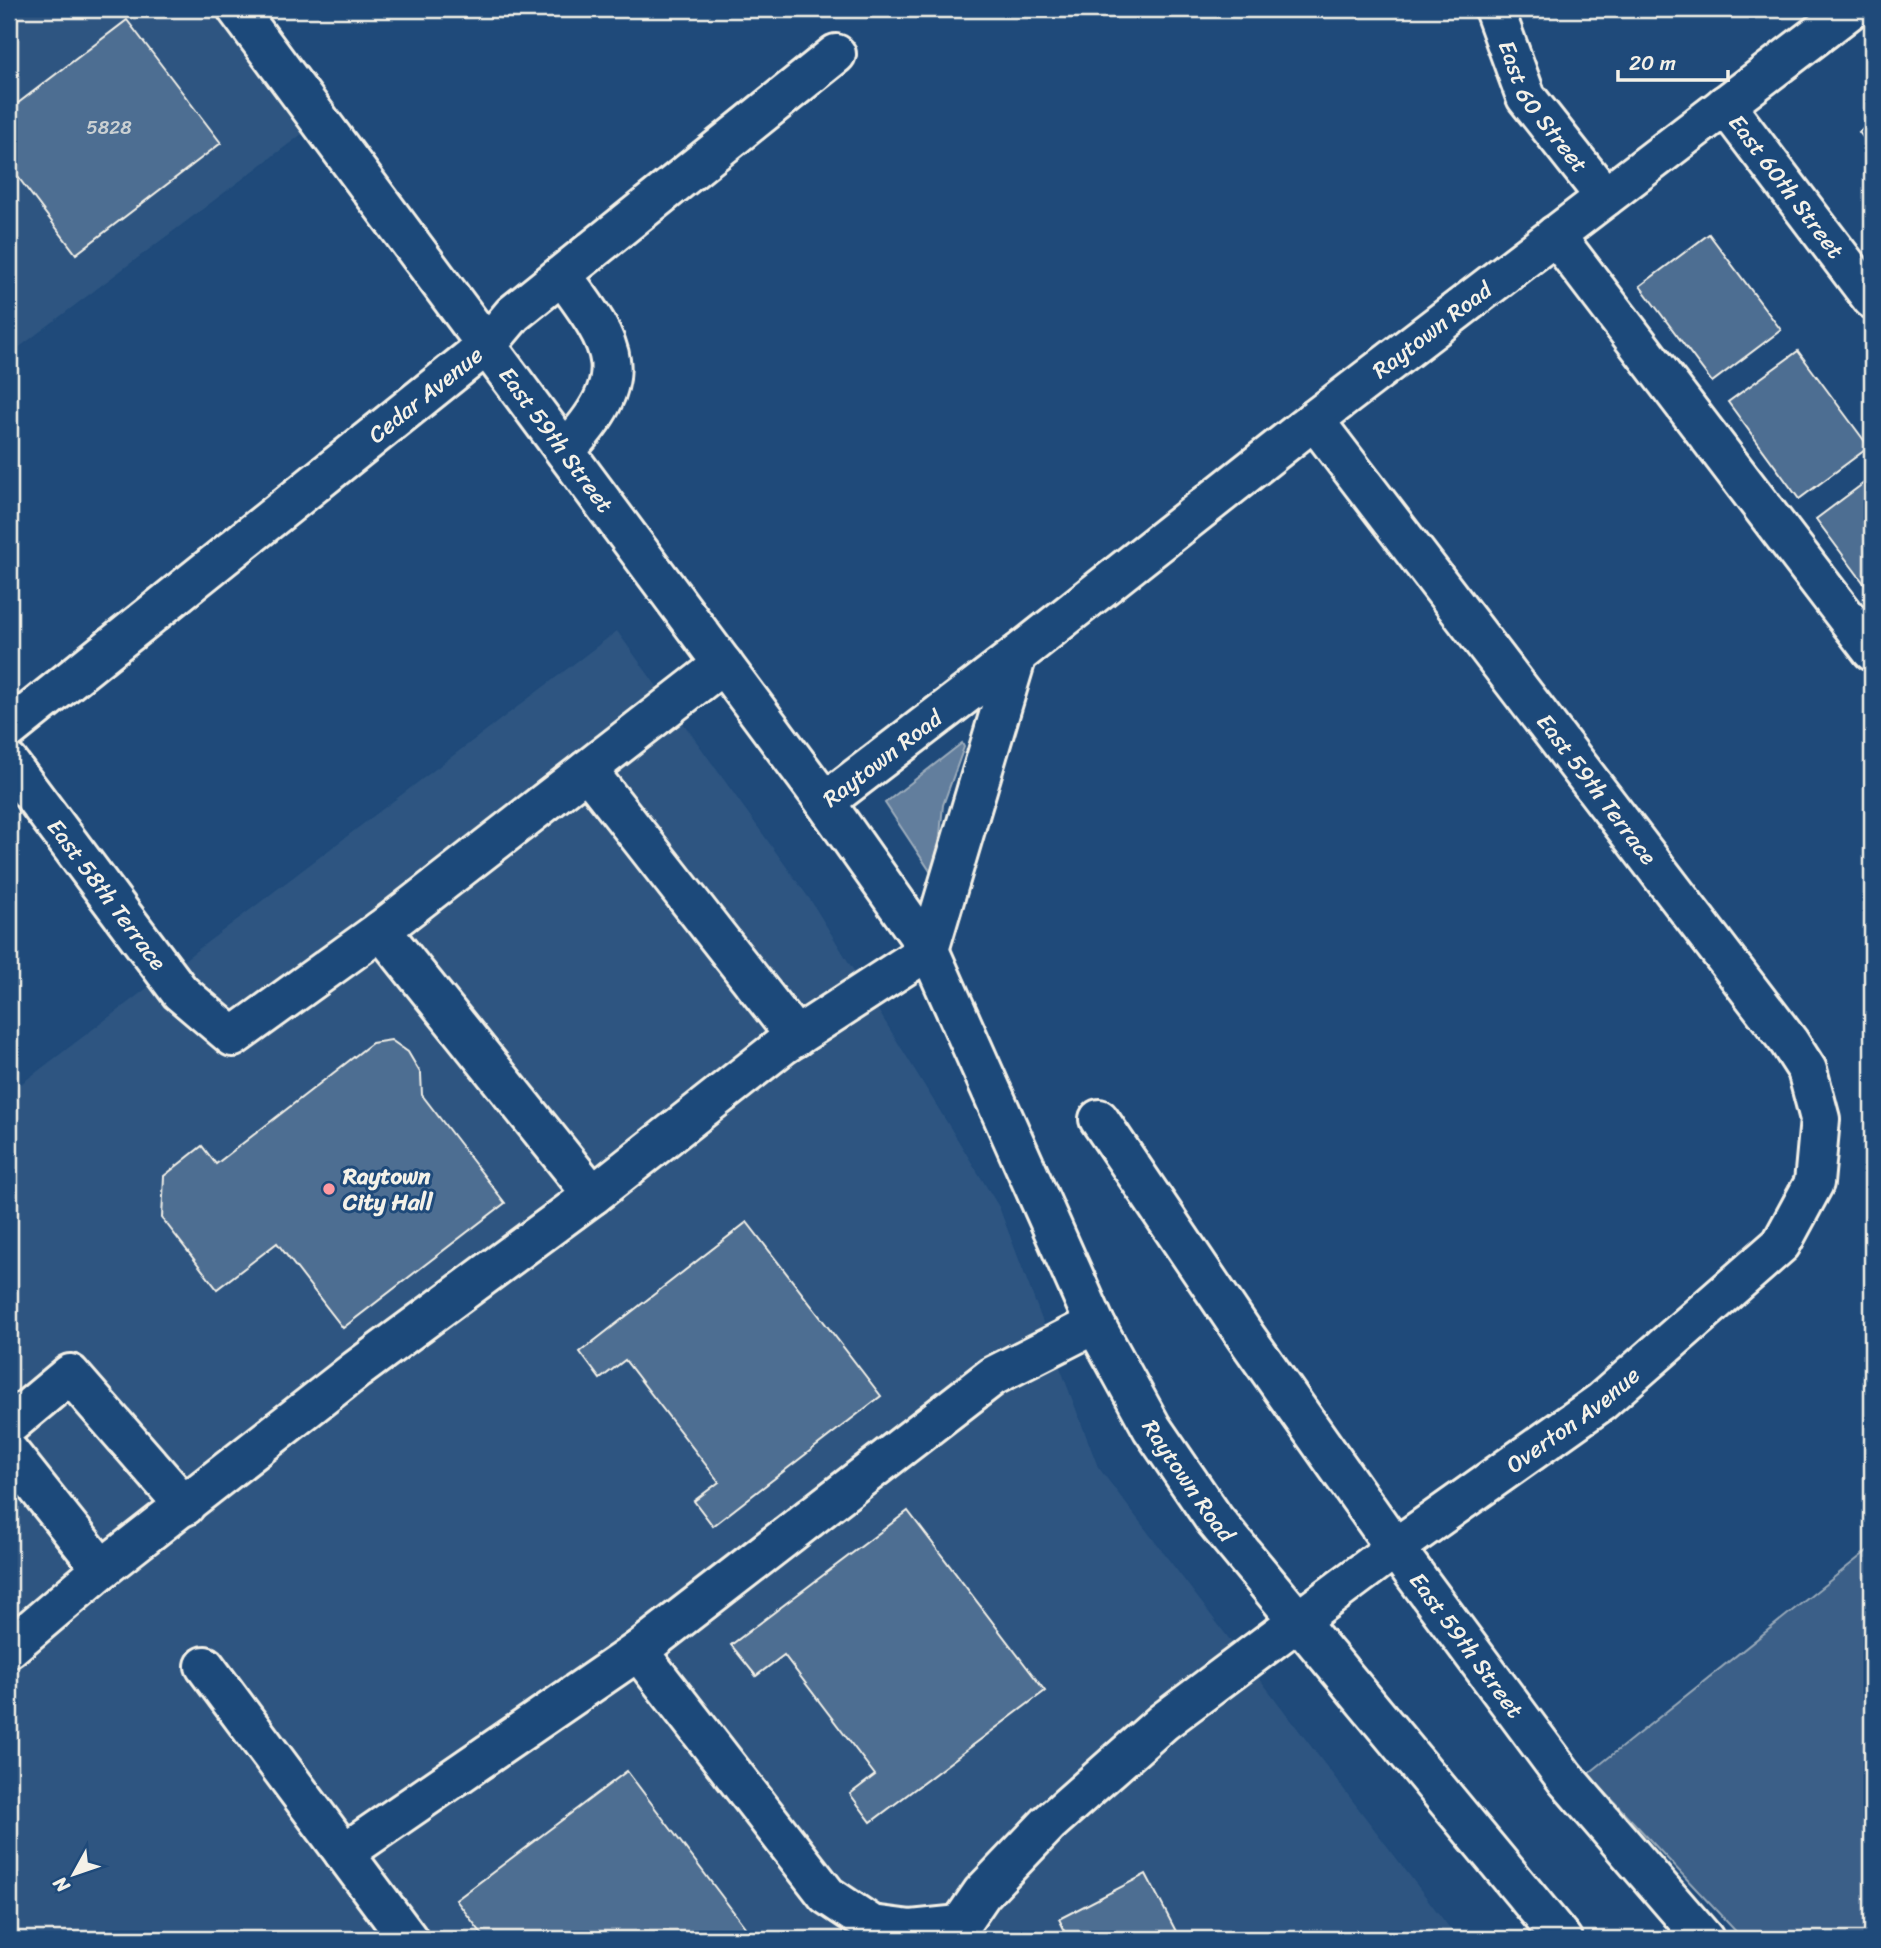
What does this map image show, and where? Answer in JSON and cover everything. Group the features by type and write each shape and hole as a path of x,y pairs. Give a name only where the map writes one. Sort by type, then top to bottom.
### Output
{"street":[{"name":"East 59th Street","path":"237,9 825,802"},
{"name":"East 60 Street","path":"1494,9 1526,97 1605,197"},
{"name":"Raytown Road","path":"1562,1939 1213,1519 1152,1428 1095,1324 929,950 825,802 1017,655 1314,420 1851,9"},
{"name":"Cedar Avenue","path":"9,729 487,345 513,314 836,54"},
{"name":"East 60th Street","path":"1726,105 1872,299"},
{"path":"1555,235 1872,651"},
{"path":"562,275 600,327 613,368 594,421 565,451"},
{"name":"East 59th Terrace","path":"1314,420 1789,1042 1807,1070 1820,1119 1814,1182"},
{"path":"9,1648 102,1569 356,1370 593,1195 796,1037 929,950 1017,655"},
{"path":"593,1195 381,930 723,664"},
{"name":"East 58th Terrace","path":"9,763 180,992 233,1037 381,930"},
{"path":"587,770 796,1037"},
{"name":"East 59th Street","path":"1099,1119 1238,1343 1395,1548 1565,1778 1703,1939"},
{"name":"Overton Avenue","path":"952,1934 982,1893 1049,1822 1163,1722 1395,1548 1621,1384 1781,1244 1814,1182"},
{"path":"344,1853 638,1651 992,1376 1095,1324"},
{"path":"9,1426 70,1374 185,1506"},
{"path":"9,1452 102,1569"},
{"path":"638,1651 827,1895 872,1926 952,1934"},
{"path":"205,1666 408,1939"}],"shaded area":[{"path":"9,9 210,9 302,134 9,355"},
{"path":"617,631 811,901 999,1207 1098,1467 1458,1939 9,1939 9,1093"},
{"path":"962,743 964,747 943,805 936,875 932,874 885,803"},
{"path":"1872,1547 1872,1939 1743,1939 1588,1774"}],"building":[{"path":"127,20 221,143 76,254 9,165 9,110"},
{"path":"1872,122 1872,149 1859,132"},
{"path":"1709,234 1781,330 1712,382 1640,286"},
{"path":"1798,351 1869,447 1799,499 1728,402"},
{"path":"1872,477 1872,594 1816,519"},
{"name":"Raytown City Hall","path":"391,1040 408,1052 421,1074 422,1095 505,1203 343,1328 277,1243 217,1289 162,1218 164,1176 202,1146 216,1164 372,1043"},
{"path":"747,1222 881,1396 713,1526 694,1501 719,1482 625,1360 600,1379 580,1352"},
{"path":"908,1511 1045,1691 871,1822 850,1794 875,1775 784,1655 756,1676 731,1645"},
{"path":"627,1771 745,1927 728,1939 486,1939 456,1900"},
{"path":"1146,1874 1180,1939 1069,1939 1059,1919"}],"place":[{"name":"Raytown City Hall","path":"329,1189"}]}
